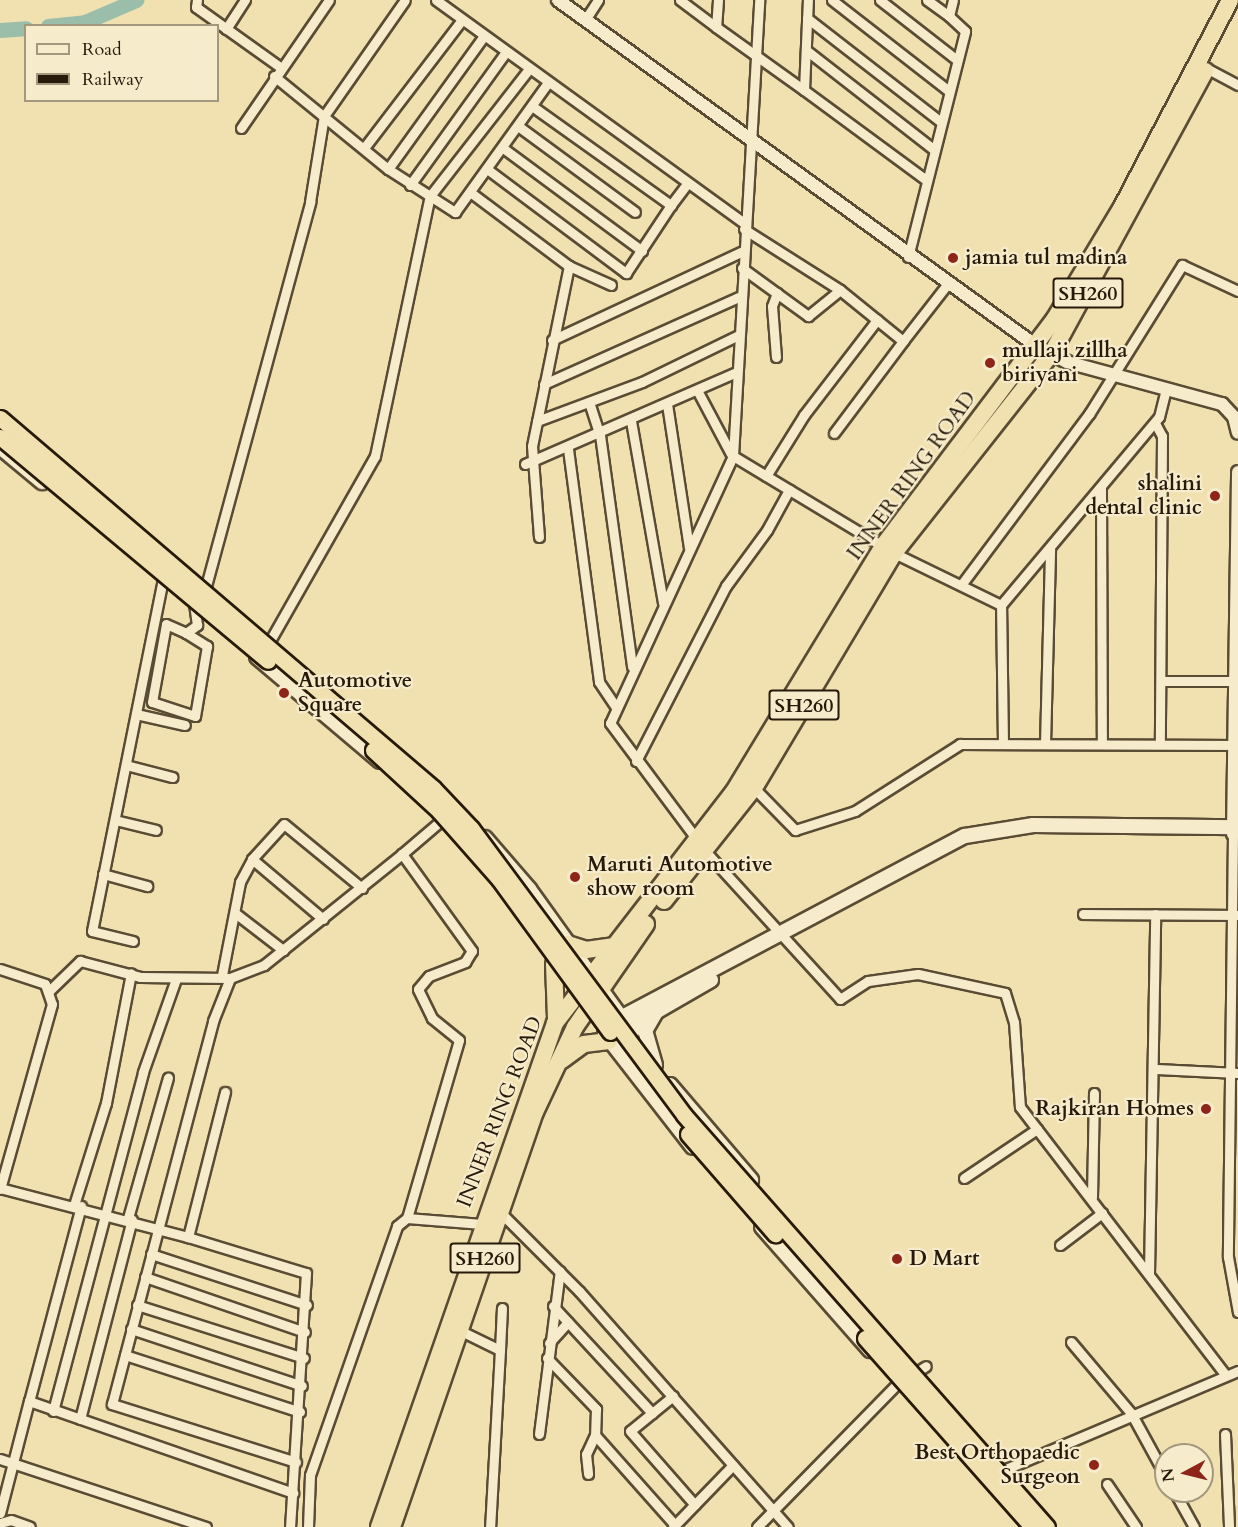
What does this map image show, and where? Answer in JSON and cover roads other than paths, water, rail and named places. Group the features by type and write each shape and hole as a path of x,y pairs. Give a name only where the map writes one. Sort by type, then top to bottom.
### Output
{"highway":[{"name":"INNER RING ROAD","path":"702,847 778,722 889,549 1035,345 1122,207 1230,0"},
{"name":"INNER RING ROAD","path":"379,1527 482,1224 496,1208 553,1072 618,954 702,847 754,789 889,549 1052,352 1238,6"},
{"path":"555,1023 596,995 618,954 568,944"},
{"path":"554,964 555,1023"},
{"name":"INNER RING ROAD","path":"392,1527 461,1331 496,1208 555,1023 576,994 596,995"},
{"path":"596,995 624,1022"},
{"path":"553,1072 573,1050 605,1035"}],"main road":[{"path":"0,410 445,795 536,888 596,995 605,1035 661,1110 1027,1527"},
{"path":"0,418 433,788 471,828 684,1115 1047,1527"},
{"path":"0,437 440,811 499,879 678,1122 1032,1527"},
{"path":"0,447 194,604 443,819 486,869 576,994 596,995 625,1008 656,1004"},
{"path":"605,1035 656,1004 959,844 989,835 1235,830"},
{"path":"596,995 624,1022 655,1065 920,1368 1055,1527"},
{"path":"655,1065 645,1031 656,1004"}],"street":[{"path":"197,0 196,7 280,67"},
{"path":"226,28 245,0"},
{"path":"241,128 280,67 328,0"},
{"path":"186,633 197,625 194,604 206,586 310,202 324,116 405,0"},
{"path":"436,0 744,227 840,290 903,341"},
{"path":"558,0 946,286 1035,345 1114,374 1222,404 1237,415 1238,434"},
{"path":"585,20 598,0"},
{"path":"680,0 926,180"},
{"path":"716,27 718,0"},
{"path":"759,0 747,141 733,456 632,670 610,723 702,847 781,938 840,999 868,981 918,974 1005,993 1014,1022 1020,1107 1092,1197 1226,1375"},
{"path":"804,90 808,0"},
{"path":"832,0 948,91"},
{"path":"880,0 957,60"},
{"path":"908,257 933,149 965,31 927,0"},
{"path":"949,16 953,0"},
{"path":"807,18 941,122"},
{"path":"364,148 462,20"},
{"path":"388,169 484,36"},
{"path":"806,50 933,149"},
{"path":"410,185 506,52"},
{"path":"1206,68 1238,86"},
{"path":"271,639 375,456 430,196 529,69"},
{"path":"274,76 388,169 455,212 547,84"},
{"path":"532,106 671,205"},
{"path":"518,126 635,212"},
{"path":"503,148 642,250"},
{"path":"487,169 626,273 687,184"},
{"path":"470,192 569,266 611,285"},
{"path":"552,340 743,251"},
{"path":"961,585 1114,374 1182,265 1238,291"},
{"path":"539,537 530,463 552,340 569,266"},
{"path":"742,268 808,316 840,290"},
{"path":"834,434 946,286"},
{"path":"776,357 772,326 777,293"},
{"path":"544,384 741,296"},
{"path":"766,476 804,415 877,320"},
{"path":"537,421 589,402 739,335"},
{"path":"530,463 600,435 736,372"},
{"path":"1003,744 1001,604 1155,423 1166,389"},
{"path":"697,390 733,456 889,549 1001,604"},
{"path":"589,402 600,435 632,670"},
{"path":"667,404 689,547"},
{"path":"631,421 663,603"},
{"path":"1155,423 1162,436 1160,744"},
{"path":"568,449 599,682 616,707"},
{"path":"1237,1308 1228,1257 1234,1073 1238,472"},
{"path":"1101,489 1102,744"},
{"path":"636,760 726,586 767,530 789,490"},
{"path":"1045,744 1050,549"},
{"path":"133,941 92,931 163,580"},
{"path":"166,624 186,633 207,646 195,716 152,702 166,624"},
{"path":"1161,681 1235,681"},
{"path":"136,714 185,725"},
{"path":"754,789 795,830 855,811 960,744 1236,745"},
{"path":"126,765 172,777"},
{"path":"50,990 80,961 131,974 176,979 226,977 264,965 362,888 443,819"},
{"path":"114,820 156,830"},
{"path":"296,1462 112,1404 157,1226 226,977 240,882 252,860 284,824 362,888"},
{"path":"308,1527 310,1475 397,1226 407,1218 459,1040 432,1018 418,989 429,976 465,962 472,951 402,854"},
{"path":"252,860 323,919"},
{"path":"104,874 147,886"},
{"path":"235,913 283,950"},
{"path":"1083,914 1235,915"},
{"path":"1149,1273 1156,1069 1155,914"},
{"path":"0,969 50,990"},
{"path":"0,1513 77,1206 106,1102 131,974"},
{"path":"53,1411 143,1072 176,979"},
{"path":"50,990 52,1004 0,1188 157,1226 306,1274 304,1358 290,1527"},
{"path":"1156,1069 1234,1073"},
{"path":"80,1419 168,1078"},
{"path":"188,1237 225,1092"},
{"path":"1092,1197 1094,1094"},
{"path":"964,1178 1037,1129"},
{"path":"496,1208 560,1271 788,1527"},
{"path":"1060,1245 1102,1213"},
{"path":"407,1218 482,1224"},
{"path":"151,1254 307,1305"},
{"path":"539,1434 552,1306 560,1271"},
{"path":"145,1277 305,1332"},
{"path":"138,1305 304,1358"},
{"path":"552,1306 652,1413"},
{"path":"490,1527 502,1308"},
{"path":"549,1343 568,1322"},
{"path":"131,1329 302,1386"},
{"path":"461,1331 500,1350"},
{"path":"1071,1342 1131,1413 1154,1455"},
{"path":"125,1355 300,1412"},
{"path":"547,1358 596,1409 595,1434 586,1454 588,1474"},
{"path":"757,1527 899,1382 920,1368"},
{"path":"984,1479 1131,1413 1238,1371"},
{"path":"673,1396 630,1431 695,1505"},
{"path":"29,1401 293,1493"},
{"path":"595,1434 674,1526 733,1465"},
{"path":"1225,1434 1229,1527"},
{"path":"0,1459 206,1527"},
{"path":"1107,1484 1136,1527"},
{"path":"1181,1503 1194,1527"},
{"path":"0,1523 11,1520 30,1527"}],"waterway":[{"path":"66,24 85,22 136,0"},
{"path":"0,30 24,28"}],"railway":[{"path":"277,659 420,781 502,869 703,1142 1041,1527"}],"place":[{"name":"jamia tul madina","path":"953,258"},
{"name":"mullaji zillha biriyani","path":"990,363"},
{"name":"shalini dental clinic","path":"1215,496"},
{"name":"Automotive Square","path":"284,693"},
{"name":"Maruti Automotive show room","path":"575,877"},
{"name":"Rajkiran Homes","path":"1206,1109"},
{"name":"D Mart","path":"897,1259"},
{"name":"Best Orthopaedic Surgeon","path":"1094,1465"}]}
